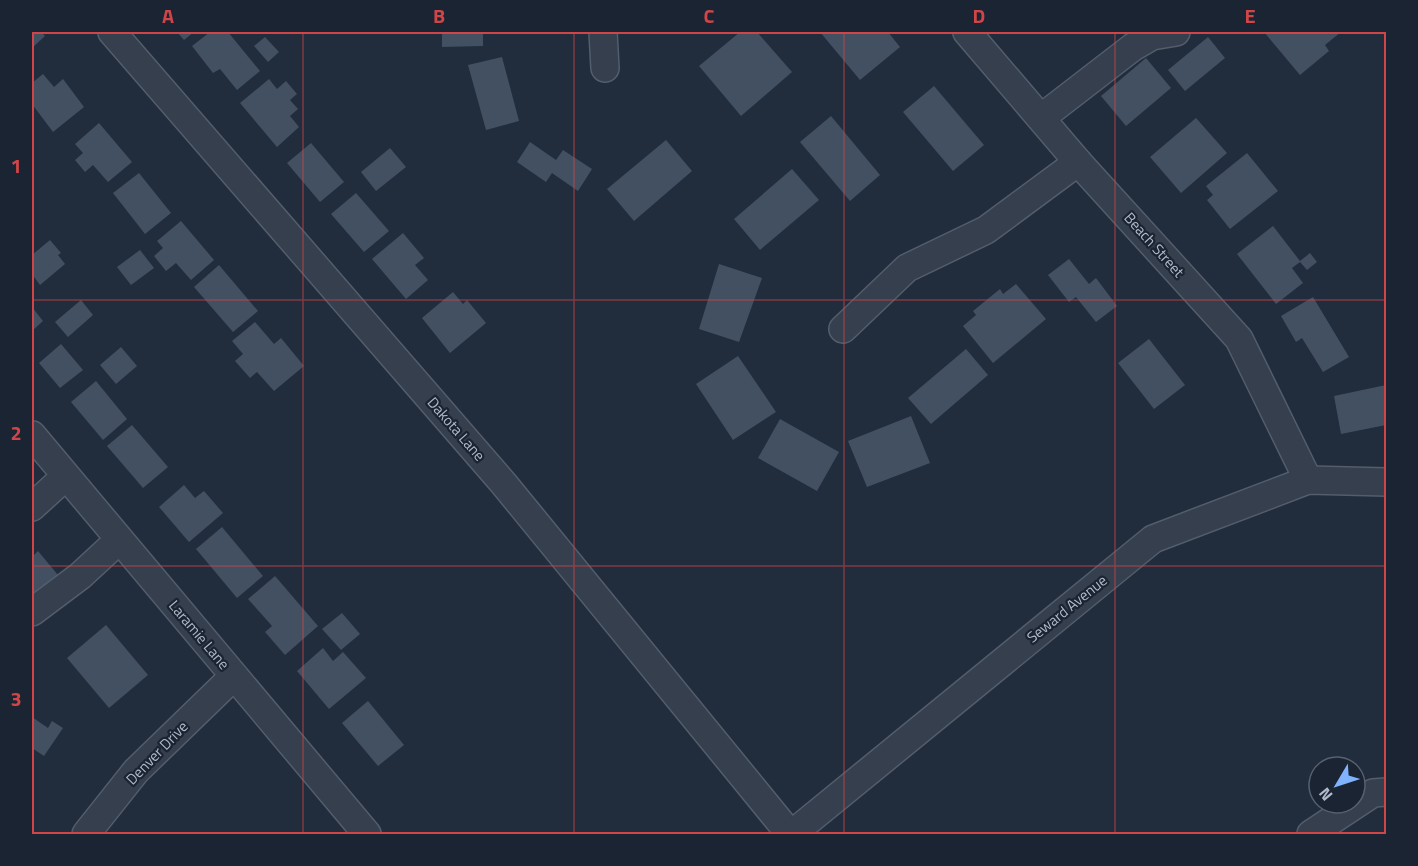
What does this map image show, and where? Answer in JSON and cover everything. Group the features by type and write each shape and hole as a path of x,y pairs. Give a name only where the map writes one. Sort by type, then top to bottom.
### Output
{"street":[{"name":"Dakota Lane","path":"112,32 504,484 791,834"},
{"path":"603,32 605,68"},
{"path":"1041,118 1133,47 1152,36 1176,32"},
{"name":"Beach Street","path":"980,36 1041,118 1078,162 1239,339 1308,480"},
{"path":"843,329 907,268 987,230 1078,162"},
{"name":"Laramie Lane","path":"32,435 367,834"},
{"path":"32,507 66,476"},
{"name":"Seward Avenue","path":"791,834 1153,539 1308,480 1386,482"},
{"path":"32,612 80,576 119,540"},
{"name":"Denver Drive","path":"86,834 136,771 233,677"},
{"path":"1311,834 1373,793 1386,792"}],"building":[{"path":"32,32 41,32 45,36 32,48"},
{"path":"177,32 194,32 184,40"},
{"path":"210,32 228,32 260,71 237,90 220,69 213,73 192,46"},
{"path":"442,32 483,32 483,46 442,47"},
{"path":"740,32 757,32 792,72 741,116 699,66"},
{"path":"820,32 888,32 900,47 860,80"},
{"path":"1264,32 1341,32 1325,45 1329,51 1300,75"},
{"path":"265,37 279,52 268,62 254,46"},
{"path":"1208,37 1225,58 1185,91 1168,70"},
{"path":"502,57 519,121 486,130 468,65"},
{"path":"1146,58 1171,88 1126,126 1101,96"},
{"path":"43,74 54,87 63,79 84,107 53,132 32,104 32,83"},
{"path":"269,79 277,89 286,81 297,94 290,100 298,109 290,116 299,127 277,147 240,103"},
{"path":"934,86 984,145 953,171 903,112"},
{"path":"831,116 880,175 850,201 800,142"},
{"path":"1196,118 1227,153 1181,193 1150,157"},
{"path":"99,123 132,162 108,182 93,165 85,172 75,160 83,153 75,144"},
{"path":"666,140 692,171 634,221 607,189"},
{"path":"530,142 556,160 563,150 592,169 578,191 552,173 546,182 517,162"},
{"path":"311,143 344,182 320,202 287,163"},
{"path":"390,148 406,167 376,191 361,172"},
{"path":"1247,153 1278,191 1230,229 1207,200 1213,195 1206,186"},
{"path":"792,169 819,200 760,250 734,219"},
{"path":"139,173 171,213 145,234 113,193"},
{"path":"356,193 389,231 364,252 331,214"},
{"path":"181,221 214,260 191,280 176,263 166,271 154,256 163,248 157,241"},
{"path":"1273,226 1300,261 1310,253 1317,262 1307,270 1300,262 1292,268 1303,283 1276,304 1237,254"},
{"path":"403,233 424,258 415,265 428,280 406,299 372,259"},
{"path":"50,240 61,253 58,255 65,264 40,285 32,274 32,255"},
{"path":"140,250 154,268 131,285 117,267"},
{"path":"1069,259 1089,284 1096,278 1117,306 1096,322 1076,297 1069,302 1048,275"},
{"path":"719,264 762,278 739,342 699,329"},
{"path":"219,265 258,311 233,332 194,287"},
{"path":"1016,284 1046,319 993,363 963,326 976,315 973,311 1000,289 1003,294"},
{"path":"453,292 463,304 467,300 486,323 450,353 422,318"},
{"path":"1313,297 1349,357 1323,372 1302,338 1296,342 1281,316"},
{"path":"81,300 93,315 68,337 55,322"},
{"path":"32,307 43,321 32,331"},
{"path":"255,322 274,344 281,338 304,366 274,391 257,372 250,378 235,361 243,354 232,341"},
{"path":"1149,339 1185,385 1154,409 1118,363"},
{"path":"61,344 83,370 60,388 39,363"},
{"path":"121,347 137,366 116,384 100,365"},
{"path":"966,349 988,375 931,424 908,398"},
{"path":"738,356 776,412 733,440 696,384"},
{"path":"96,381 127,419 103,440 71,402"},
{"path":"1386,385 1386,425 1341,434 1334,396"},
{"path":"911,416 930,463 867,487 848,441"},
{"path":"780,419 839,452 817,491 758,458"},
{"path":"132,425 168,467 143,488 107,446"},
{"path":"184,485 195,498 204,491 223,513 189,542 159,507"},
{"path":"222,527 263,576 237,598 196,549"},
{"path":"38,551 58,575 32,597 32,557"},
{"path":"275,576 318,626 285,655 265,632 272,626 248,599"},
{"path":"342,613 360,634 341,650 322,629"},
{"path":"106,625 148,675 109,708 67,658"},
{"path":"323,648 333,661 343,652 366,678 329,709 297,671"},
{"path":"368,701 404,745 378,766 342,723"},
{"path":"32,717 48,728 52,721 63,728 44,756 32,748"}]}
